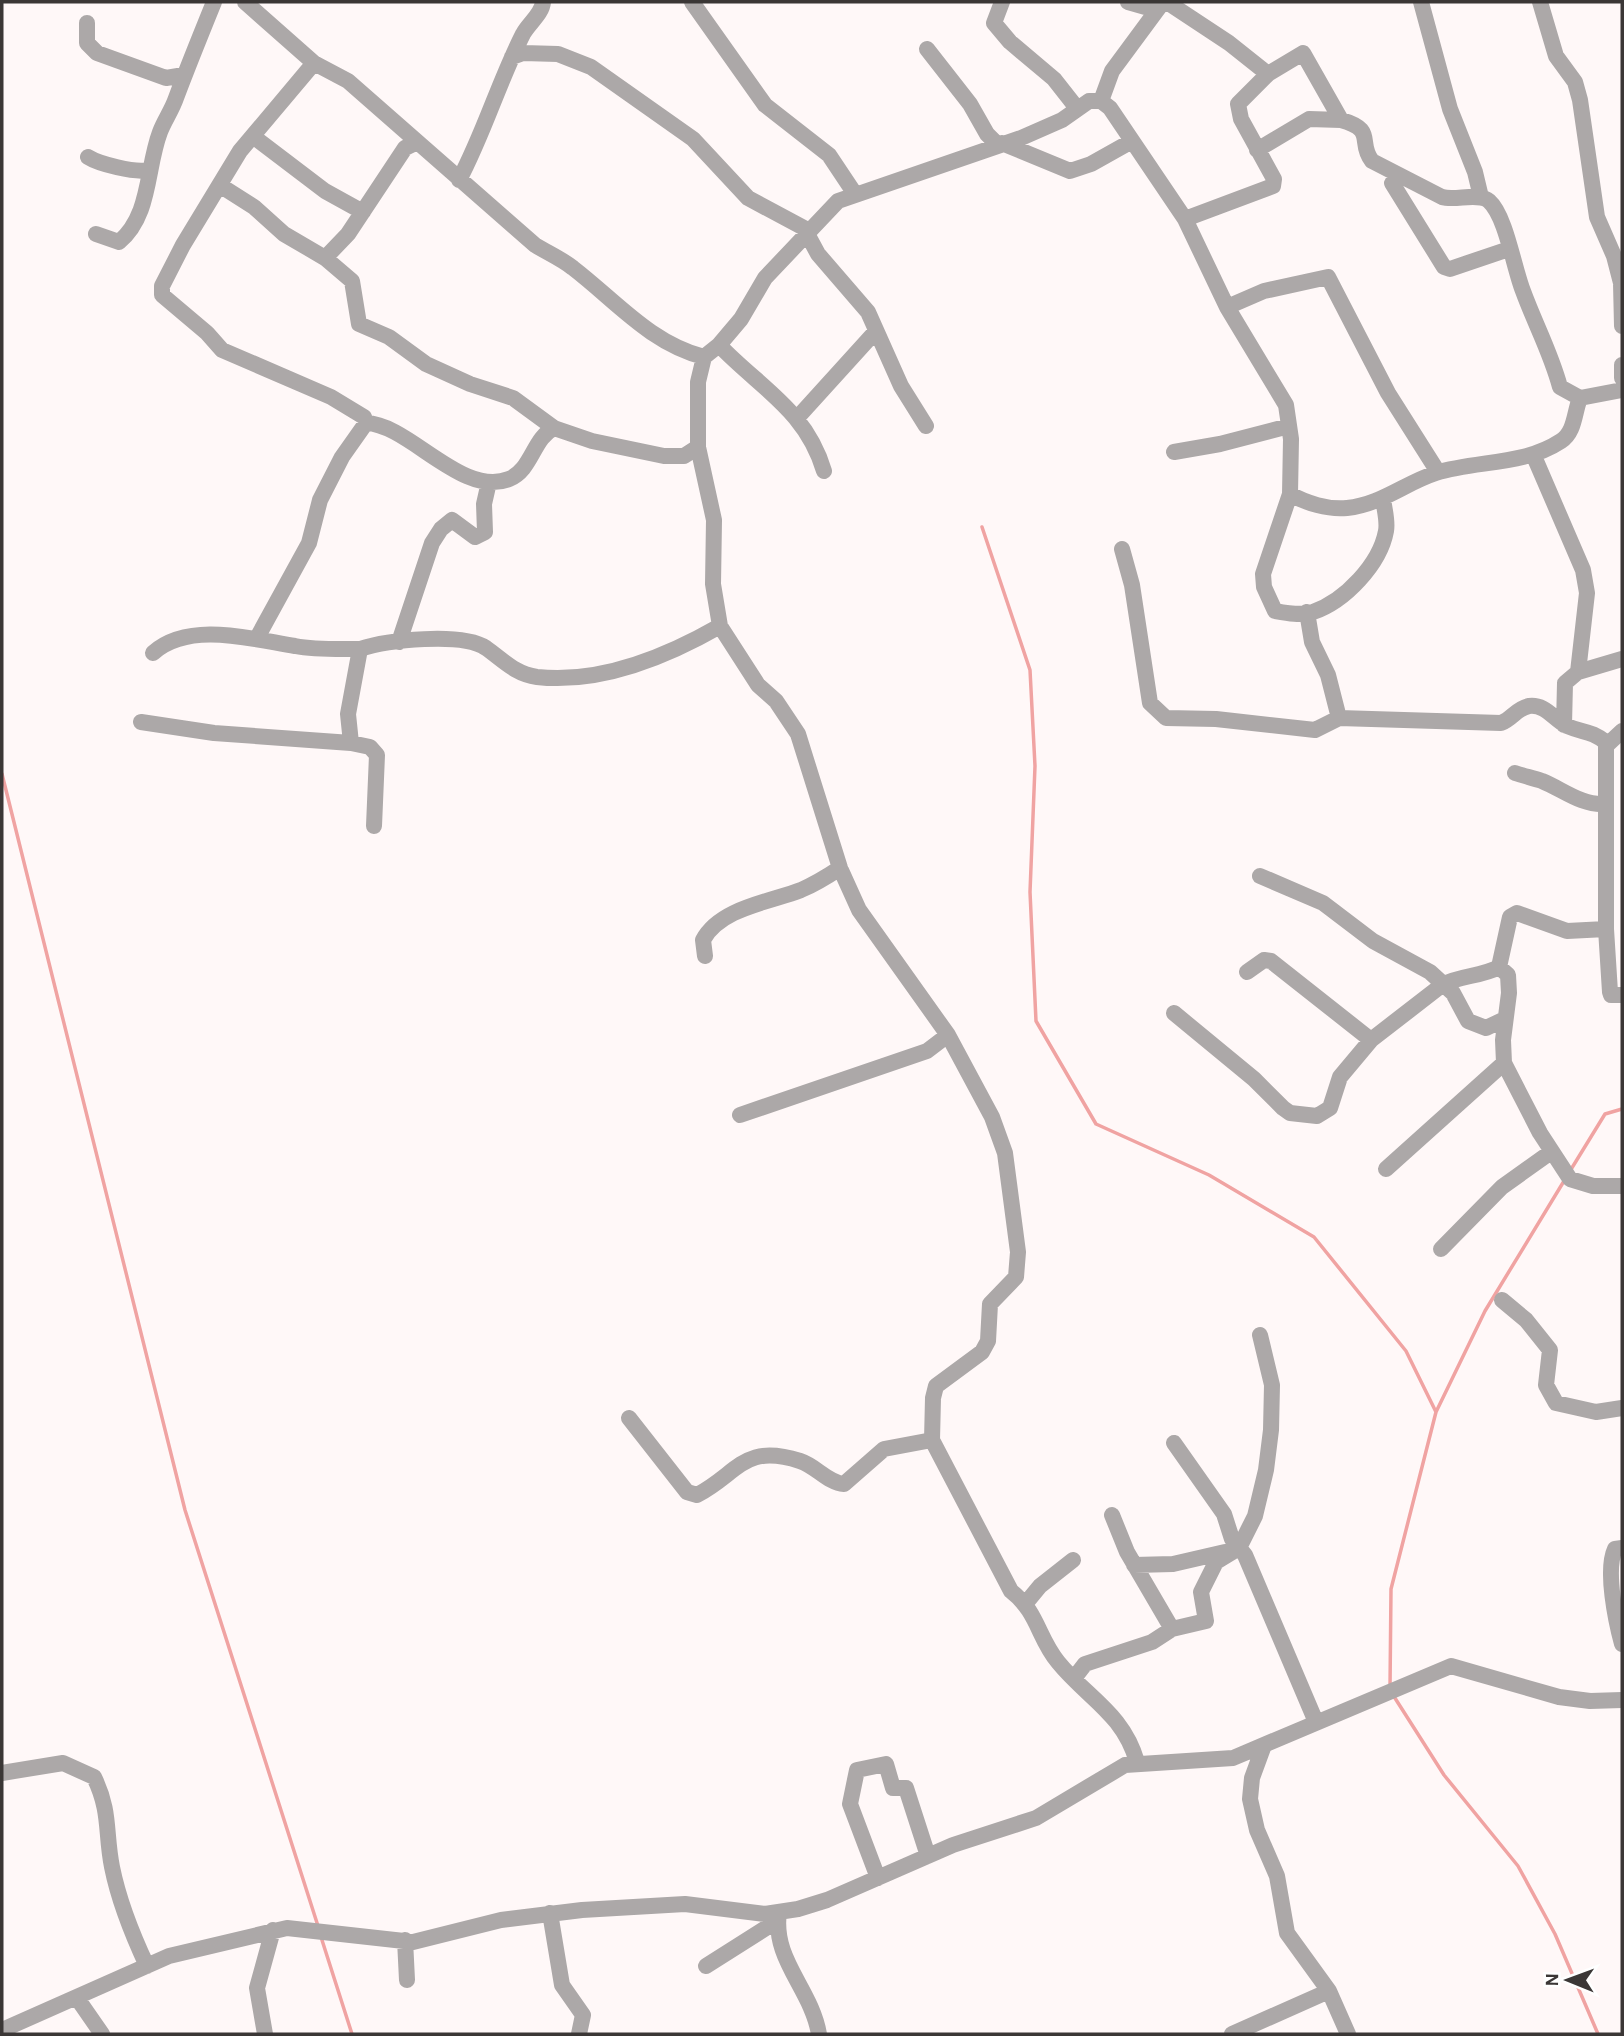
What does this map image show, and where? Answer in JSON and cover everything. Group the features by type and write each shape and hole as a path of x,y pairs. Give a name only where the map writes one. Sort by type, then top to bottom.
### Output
{"street":[{"path":"96,234 119,242 129,234 144,204 148,170 160,131 214,2"},
{"path":"245,2 314,63 348,81 535,245 571,266 653,335 673,347 704,357"},
{"path":"459,180 492,109 512,57 525,30 543,8 543,2"},
{"path":"692,2 765,105 829,155 855,194"},
{"path":"1002,2 994,23 1010,42 1054,79 1076,107"},
{"path":"1128,2 1162,4 1229,43 1268,74"},
{"path":"1421,2 1450,109 1475,172 1480,197"},
{"path":"1541,2 1556,56 1575,82 1580,100 1597,217 1614,256 1621,283 1622,326"},
{"path":"1101,101 1112,71 1162,4"},
{"path":"87,23 87,43 97,53 166,78 184,75"},
{"path":"927,49 970,104 987,134 1000,144 1070,171 1091,164 1132,141"},
{"path":"1185,219 1273,186 1273,179 1241,119 1238,104 1268,74 1303,52 1341,120"},
{"path":"512,57 523,53 558,54 592,67 693,139 748,198 804,228 836,278 868,312 901,386 926,426"},
{"path":"314,63 240,151 183,245 162,286 162,295 207,333 222,350 331,397 364,417 366,424"},
{"path":"1137,1762 1132,1743 1115,1720 1056,1660 1026,1603 1011,1591 932,1440 933,1398 936,1386 982,1352 988,1341 990,1304 1016,1277 1018,1268 1005,1153 992,1117 948,1035 859,910 840,868 798,734 776,701 758,685 720,626 713,584 715,520 698,447 698,382 704,357 719,345 741,319 765,278 828,209 855,194 1062,120 1076,107 1089,100 1101,101 1110,107 1185,219 1227,307 1286,405 1290,494 1263,574 1264,587 1275,611 1307,612 1345,592 1367,573 1380,551 1387,528 1383,498"},
{"path":"1257,150 1309,119 1341,120 1355,124 1362,131 1366,138 1368,157 1386,170 1442,197 1452,200 1480,197 1489,201 1500,218 1523,292 1549,350 1560,387 1580,398 1622,390"},
{"path":"254,137 325,191 363,212"},
{"path":"325,258 363,212 405,148 417,142"},
{"path":"88,157 97,163 111,163 126,170 148,170"},
{"path":"1392,183 1444,267 1450,269 1509,249"},
{"path":"221,186 254,207 284,234 325,258 352,281 359,324 367,330 389,337 426,364 470,384 513,398 554,428 592,442 664,456 684,456 698,447"},
{"path":"1227,307 1264,291 1328,277 1388,393 1438,472"},
{"path":"799,417 876,331"},
{"path":"719,345 799,417 819,453 824,471"},
{"path":"1622,365 1622,378"},
{"path":"1290,494 1323,506 1344,509 1383,498 1396,488 1438,472 1533,454 1563,440 1571,431 1580,398"},
{"path":"366,424 384,426 446,465 489,482 509,479 522,469 547,431 554,428"},
{"path":"257,638 309,543 320,500 342,457 366,424"},
{"path":"1174,452 1220,444 1289,426"},
{"path":"1533,454 1583,570 1587,593 1577,672"},
{"path":"399,642 432,542 441,529 452,520 475,537 485,532 484,504 489,482"},
{"path":"1122,549 1132,585 1150,703 1166,718 1216,719 1315,730 1339,718 1501,723 1511,719 1521,708 1532,706 1547,710 1564,725 1592,731 1607,743"},
{"path":"1307,612 1312,642 1328,676 1339,718"},
{"path":"153,653 166,641 181,637 257,638 297,646 360,649 399,642 456,640 485,647 515,670 536,677 573,676 618,670 695,640 720,626"},
{"path":"351,743 348,714 360,649"},
{"path":"1564,725 1564,684 1577,672 1622,660"},
{"path":"141,722 214,733 351,743 370,747 377,755 374,826"},
{"path":"1622,731 1607,743 1605,804 1606,929 1610,992 1611,995 1622,995"},
{"path":"1515,774 1542,781 1596,805 1605,804"},
{"path":"705,956 703,940 717,924 747,908 801,890 840,868"},
{"path":"1260,876 1323,903 1374,941 1430,972 1453,993 1468,1021 1486,1028 1505,1019"},
{"path":"1174,1013 1290,1112 1326,1114 1340,1077 1371,1040 1442,985 1455,978 1490,972 1499,967 1510,917 1517,913 1567,931 1606,929"},
{"path":"1247,972 1264,960 1271,961 1371,1040"},
{"path":"1499,967 1508,975 1504,1063 1561,1166 1593,1186 1622,1186"},
{"path":"740,1115 928,1051 948,1035"},
{"path":"1386,1169 1504,1063"},
{"path":"1441,1249 1502,1187 1561,1166"},
{"path":"1502,1300 1526,1320 1550,1350 1546,1385 1556,1403 1596,1412 1622,1408"},
{"path":"1075,1677 1085,1664 1152,1642 1172,1629 1206,1621 1201,1592 1211,1568 1235,1550 1255,1516 1271,1430 1272,1385 1260,1335"},
{"path":"629,1418 688,1492 697,1495 740,1461 754,1457 799,1461 844,1484 884,1449 932,1440"},
{"path":"1174,1443 1224,1514 1235,1550"},
{"path":"1112,1516 1134,1565 1172,1629"},
{"path":"1622,1548 1615,1549 1612,1557 1615,1608 1622,1644"},
{"path":"1134,1565 1173,1564 1235,1550 1245,1555 1262,1600 1278,1626 1316,1722"},
{"path":"1026,1603 1040,1586 1073,1560"},
{"path":"2,2030 169,1956 272,1930 319,1929 413,1942 501,1920 550,1913 685,1904 765,1914 827,1900 928,1856 1036,1818 1114,1770 1137,1762 1233,1758 1263,1748 1316,1722 1451,1666 1559,1697 1620,1703"},
{"path":"1263,1748 1252,1778 1250,1799 1257,1830 1277,1876 1287,1933 1329,1991 1348,2034"},
{"path":"2,1773 63,1763 94,1777 105,1801 112,1867 129,1927 147,1966"},
{"path":"878,1878 850,1804 857,1770 886,1764 893,1787 906,1788 928,1856"},
{"path":"706,1966 769,1926 779,1912"},
{"path":"779,1912 776,1932 780,1948 805,1992 819,2034"},
{"path":"550,1913 562,1984 583,2015 579,2034"},
{"path":"265,2034 257,1988 272,1930"},
{"path":"405,1940 407,1980"},
{"path":"1233,2034 1329,1991"},
{"path":"77,1998 102,2034"}],"waterway":[{"path":"982,527 1030,670 1035,766 1030,892 1036,1021 1096,1124 1209,1175 1314,1237 1406,1351 1436,1412 1391,1589 1390,1688"},
{"path":"2,774 185,1510 318,1926"},
{"path":"1570,1171 1605,1114 1622,1109"},
{"path":"1436,1412 1485,1311 1564,1181"},
{"path":"1393,1695 1444,1775 1518,1866 1555,1934 1598,2034"},
{"path":"321,1937 352,2034"}]}
